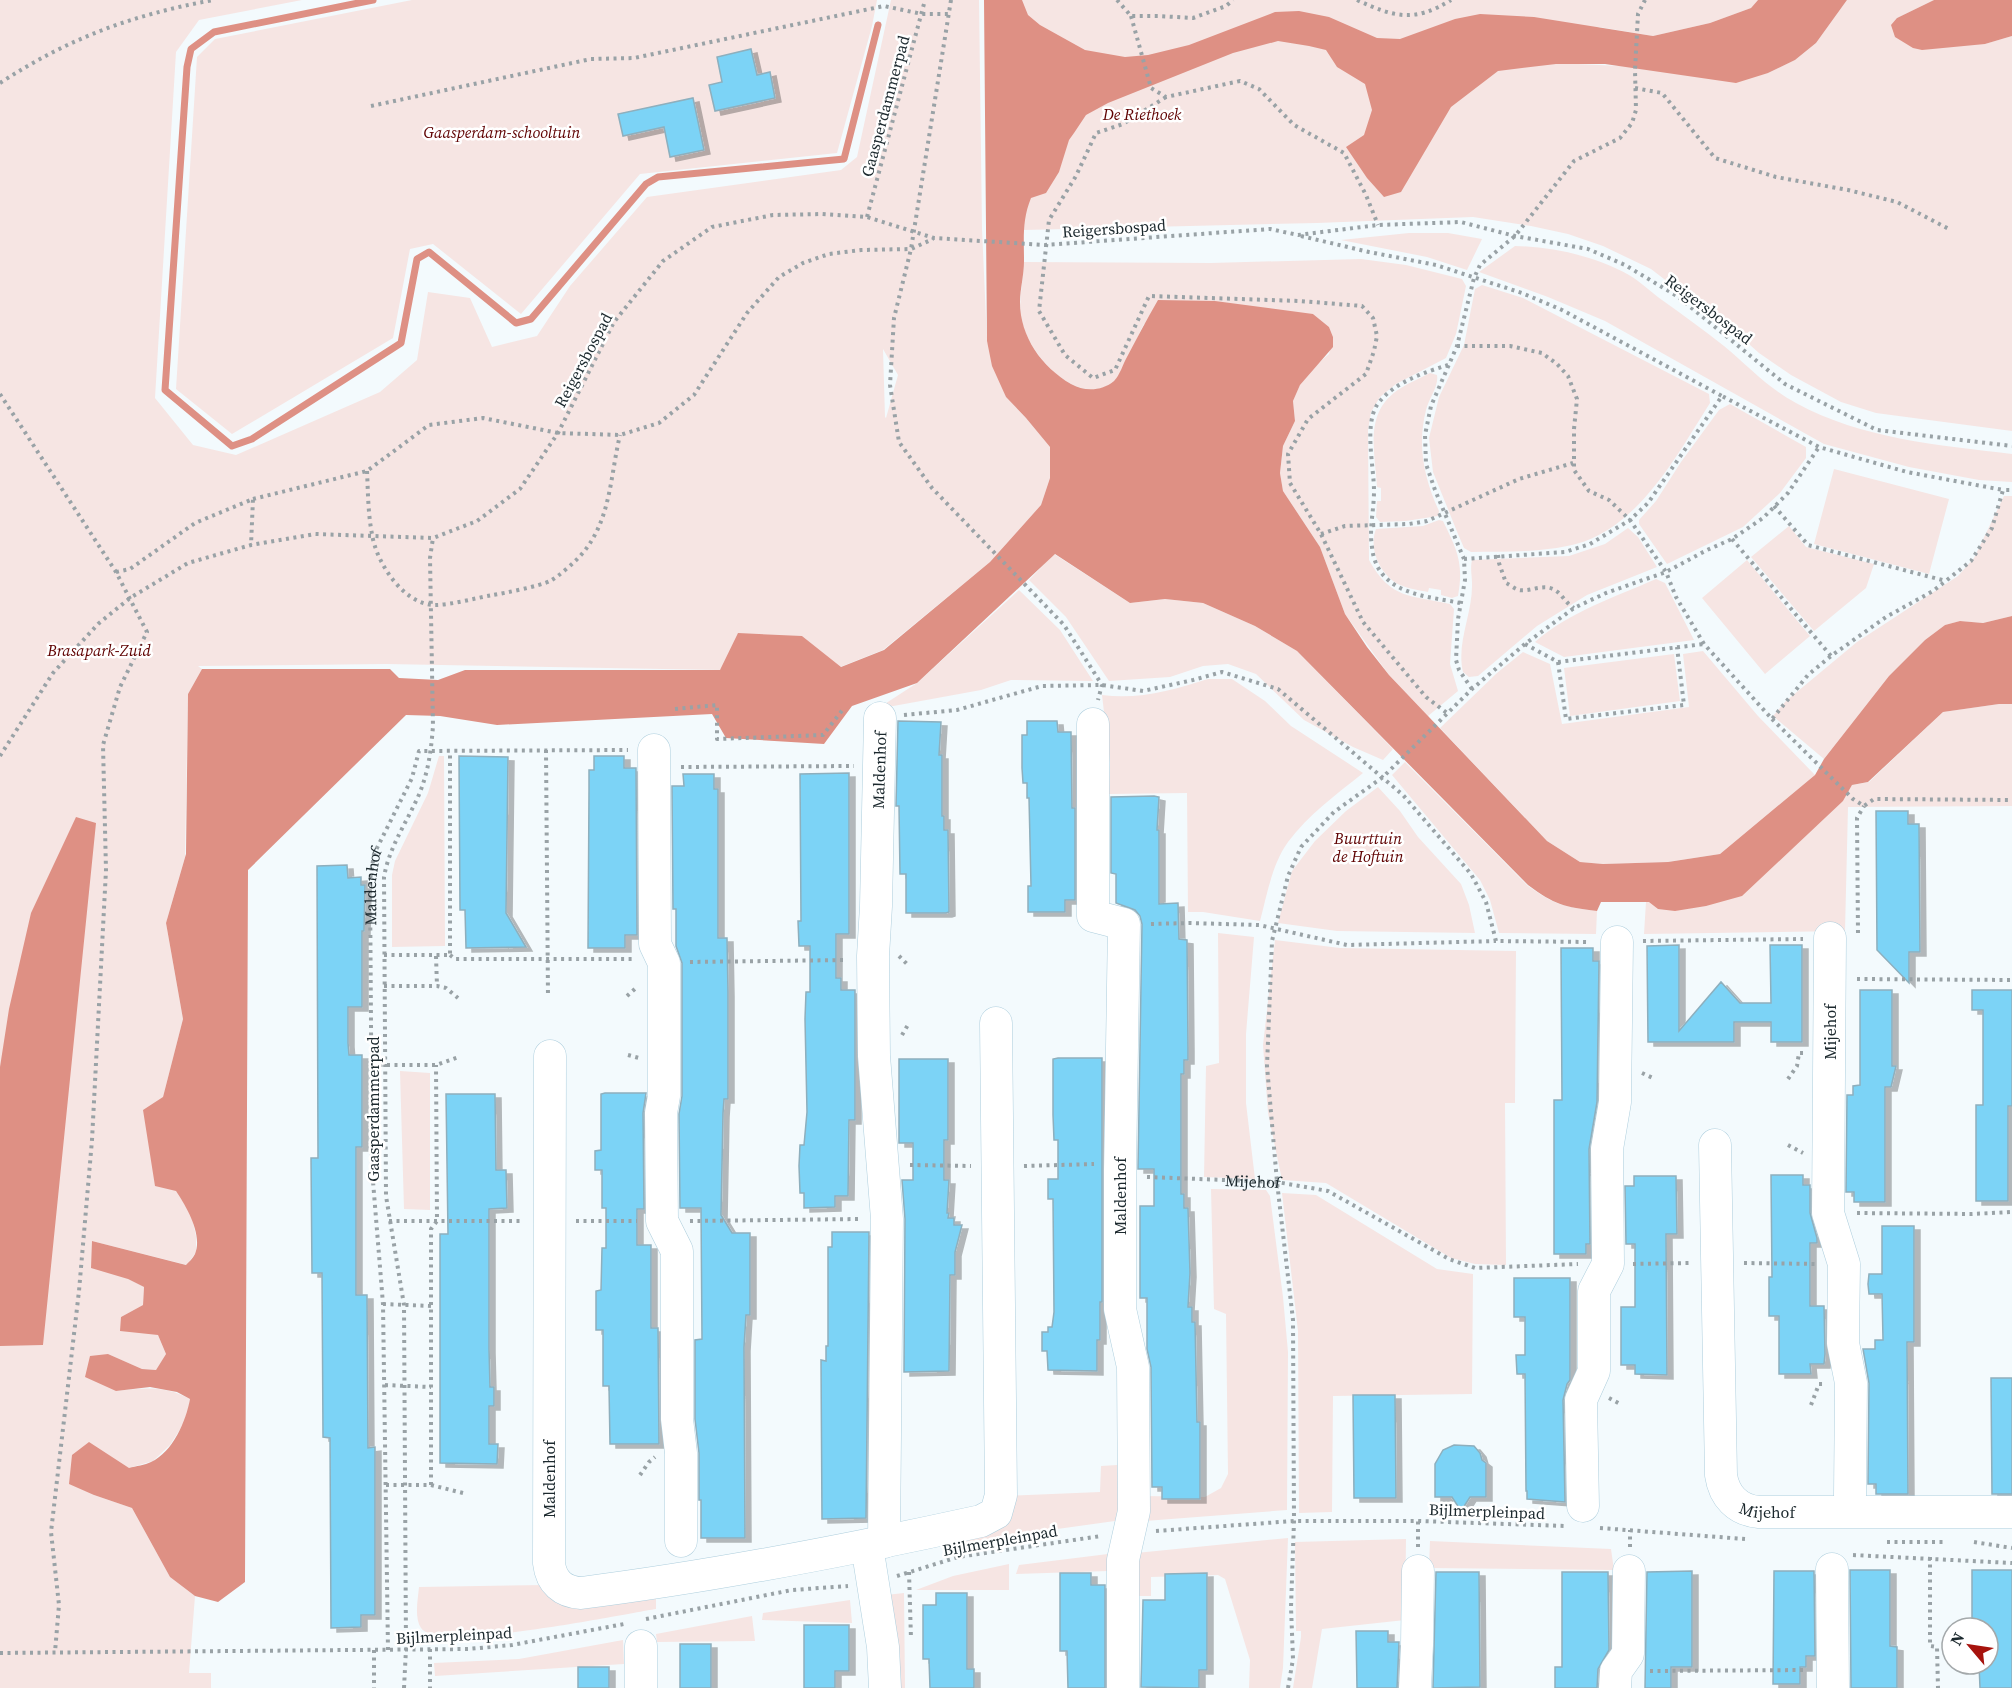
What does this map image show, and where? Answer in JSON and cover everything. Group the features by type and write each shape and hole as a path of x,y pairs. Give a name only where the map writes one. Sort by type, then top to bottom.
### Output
{"street":[{"name":"Maldenhof","path":"880,718 873,956 874,1056 887,1219 874,1581 883,1647 885,1688"},
{"path":"1093,724 1093,916 1124,924"},
{"path":"654,759 655,944 664,963 664,1095 661,1113 662,1221 677,1251 676,1419 681,1454 681,1542"},
{"name":"Maldenhof","path":"1123,1688 1123,1560 1134,1511 1133,1368 1120,1310 1124,924"},
{"name":"Mijehof","path":"1830,938 1828,1213 1844,1264 1843,1343 1851,1383 1850,1495"},
{"path":"1583,1520 1581,1400 1594,1371 1594,1291 1608,1264 1606,1149 1615,1102 1617,942"},
{"name":"Maldenhof","path":"550,1056 550,1573 563,1589 581,1593 653,1584 875,1544 981,1521 996,1513 1000,1504 996,1023"},
{"name":"Mijehof","path":"1715,1145 1721,1475 1725,1489 1733,1501 1745,1509 1759,1512 2012,1512"},
{"path":"1832,1679 1837,1562"},
{"path":"1414,1688 1418,1570"},
{"path":"1616,1680 1628,1654 1629,1571"},
{"path":"637,1630 641,1688"}],"path":[{"path":"0,83 31,63 76,40 143,15 213,0"},
{"name":"Gaasperdammerpad","path":"867,217 925,0"},
{"path":"951,0 911,249 894,318 890,385 899,442 932,488 1064,625 1102,685 1093,724"},
{"path":"1117,0 1131,16 1151,88 1166,97"},
{"path":"1131,16 1193,18 1226,6 1233,0"},
{"path":"1357,0 1383,12 1414,17 1451,0"},
{"path":"1472,689 1459,670 1456,660 1460,603 1465,580 1464,559 1426,464 1425,435 1431,406 1457,346 1474,278 1480,265 1515,236 1575,161 1620,138 1632,123 1636,110 1635,69 1638,14 1645,0"},
{"path":"371,106 591,60 634,58 884,6 922,14 950,14"},
{"path":"1378,225 1366,195 1344,153 1293,125 1259,89 1240,81 1166,97 1123,124 1096,133 1076,176 1049,220 1039,311 1065,355 1093,378 1115,370 1149,296 1299,301 1362,306 1373,318 1377,336 1366,374 1308,419 1288,454 1290,483 1321,534 1363,622 1426,697 1448,713"},
{"path":"1635,88 1662,93 1715,158 1776,177 1848,190 1897,202 1949,229"},
{"name":"Reigersbospad","path":"0,756 53,673 98,624 130,598 188,563 251,545 315,534 433,538 477,521 520,489 558,433 614,322 663,261 712,227 773,215 822,214 867,217 934,238 1032,245 1270,229 1298,235 1378,225 1461,222 1515,236 1588,249 1625,265 1677,296 1785,384 1877,430 2012,446"},
{"path":"1298,235 1369,252 1436,264 1521,293 1562,310 1819,447 1907,472 2012,490"},
{"path":"116,572 130,569 195,523 253,499 367,471 429,426 483,418 558,433 620,435 659,423 694,395 747,313 779,277 803,263 829,254 861,250 911,249 934,238"},
{"path":"1457,346 1510,346 1542,353 1568,376 1577,399 1574,470 1589,491 1609,500 1630,520 1666,572 1676,597 1704,644 1812,760 1852,799 1864,806"},
{"path":"1448,366 1426,371 1402,384 1377,405 1372,418 1371,432 1374,492 1371,546 1376,564 1385,578 1399,589 1460,603"},
{"path":"0,394 116,572 147,632 120,687 103,745 105,870 92,1140 79,1291 51,1532 58,1605 55,1652"},
{"path":"1464,559 1565,552 1590,544 1630,520 1648,503 1722,396"},
{"path":"367,471 372,537 382,562 398,587 408,596 433,605 497,594 550,581 581,555 601,525 610,495 620,435"},
{"path":"1288,1688 1293,1659 1291,1607 1293,1320 1277,1182 1267,1066 1272,941 1288,876 1301,847 1334,812 1383,777 1472,689 1525,644 1574,608 1606,593 1666,572 1732,539 1762,518 1788,493 1819,447"},
{"path":"1321,534 1345,526 1409,524 1427,521 1519,479 1573,463"},
{"path":"1772,718 1808,675 1831,656 1886,617 1947,581 1971,561 1992,528 2003,490"},
{"path":"251,545 253,499"},
{"path":"1774,506 1808,545 1947,581"},
{"name":"Gaasperdammerpad","path":"404,1688 406,1649 404,1305 386,1196 384,877 387,861 420,791 429,766 434,726 433,605 430,558 433,538"},
{"path":"1732,539 1831,656"},
{"path":"1498,555 1498,563 1506,583 1520,590 1552,589 1561,595 1564,602 1574,608"},
{"path":"1525,644 1558,662 1704,644"},
{"path":"1558,662 1566,719 1684,705 1677,647"},
{"path":"880,718 957,710 1042,686 1102,685 1143,691 1222,672 1278,689 1403,795 1471,874 1486,902 1496,941"},
{"path":"675,709 717,705 717,739 823,735 844,708"},
{"path":"431,751 546,750 654,759 878,766"},
{"path":"546,750 548,997"},
{"name":"Maldenhof","path":"388,1650 383,1304 372,1169 372,866 374,854 412,778 419,751 431,751"},
{"path":"450,751 450,955"},
{"path":"1124,924 1259,925 1347,945 1858,936 1857,818 1864,806 1874,799 2012,800"},
{"path":"384,955 450,955 454,959 624,958 664,963 853,960 873,956 901,956 909,966"},
{"path":"436,956 437,986"},
{"path":"1830,979 2012,980"},
{"path":"384,986 437,986 446,988 459,998"},
{"path":"372,1065 436,1065 459,1056"},
{"path":"431,1485 431,1229 437,1221 436,1065"},
{"name":"Mijehof","path":"882,1164 997,1167 1108,1164 1133,1177 1277,1182 1328,1191 1449,1260 1475,1268 1542,1264 1717,1262 1844,1264"},
{"path":"1828,1213 2012,1212"},
{"path":"383,1304 431,1306"},
{"path":"385,1385 431,1387"},
{"path":"386,1485 431,1485 463,1493"},
{"name":"Bijlmerpleinpad","path":"0,1653 388,1650 512,1645 637,1630 792,1590 835,1588 874,1581 969,1555 1130,1533 1293,1521 1583,1520 1756,1539"},
{"path":"1966,1541 1988,1542 2012,1548"},
{"path":"1883,1542 1946,1542"},
{"path":"1837,1562 1930,1557 2012,1563"},
{"path":"1930,1557 1930,1646 1937,1647 1938,1688"},
{"path":"909,1572 911,1642"},
{"path":"430,1649 430,1688"},
{"path":"374,1650 374,1688"},
{"path":"1616,1680 1832,1679"}],"green space":[{"name":"Brasapark-Zuid","path":"0,0 302,0 199,20 176,52 155,398 193,445 236,455 380,392 417,360 428,292 470,298 492,347 537,336 570,286 647,197 841,170 857,157 891,0 979,0 982,229 987,341 1006,397 1050,447 1050,478 1041,505 990,562 883,650 840,667 802,636 720,670 386,664 198,666 202,669 188,694 185,857 166,923 183,1019 163,1097 176,1191 191,1214 196,1236 196,1252 187,1265 92,1241 128,1279 144,1287 143,1305 121,1317 158,1335 166,1354 156,1370 142,1369 108,1354 116,1391 163,1390 190,1399 186,1420 170,1445 153,1461 129,1468 94,1495 132,1508 170,1577 195,1596 189,1673 211,1673 211,1688 0,1688","holes":["883,349 898,375 886,418"]},
{"name":"Gaasperdam-schooltuin","path":"412,0 877,0 837,153 640,174 521,314 433,244 410,249 393,338 232,434 176,389 197,57 215,39"},
{"name":"De Riethoek","path":"1022,0 1758,0 1751,8 1710,23 1653,36 1599,27 1557,63 1768,73 1795,60 1816,43 1847,0 1934,0 1897,18 1985,44 2012,36 2012,431 1876,413 1841,402 1791,375 1759,353 1713,312 1651,269 1603,246 1568,234 1531,226 1473,217 1024,230"},
{"path":"1409,233 1448,233 1482,239 1467,270 1427,257 1341,240"},
{"path":"1515,246 1544,248 1574,254 1616,268 1629,275 1733,353 1777,391 1821,415 1847,425 1901,439 2012,454 2012,482 1979,480 1909,467 1824,444 1605,321 1479,272"},
{"path":"1361,259 1406,265 1462,279 1466,286 1456,334 1446,358 1396,384 1380,397 1371,412 1368,430 1369,560 1377,573 1394,589 1413,597 1450,604 1454,609 1450,664 1458,691 1428,716 1389,675 1345,614 1320,547 1283,491 1280,473 1283,446 1295,421 1293,401 1300,385 1316,365 1329,354 1333,337 1329,327 1313,314 1144,324 1118,377 1101,388 1087,389 1072,384 1046,364 1028,338 1021,317 1020,301 1024,262 1211,263"},
{"path":"1482,285 1523,298 1709,394 1710,403 1654,487 1619,522 1598,535 1576,544 1537,550 1471,552 1464,548 1433,472 1429,438 1439,397 1464,345 1475,289"},
{"path":"1430,373 1437,375 1437,379 1423,423 1422,449 1429,486 1439,511 1438,516 1380,522 1376,517 1377,501 1381,501 1381,488 1377,487 1374,445 1376,420 1389,397 1404,386"},
{"path":"1730,404 1806,447 1806,458 1780,493 1743,527 1667,564 1639,524 1639,520 1656,501 1719,410"},
{"path":"1834,469 1949,499 1929,574 1814,544"},
{"path":"2004,496 2012,496 2012,616 1983,623 1960,621 1945,625 1925,640 1889,676 1824,759 1773,716 1786,701 1857,642 1958,576 1974,558"},
{"path":"1439,520 1443,521 1452,540 1460,565 1458,596 1452,598 1441,595 1441,590 1429,588 1428,592 1393,581 1382,569 1375,554 1376,529 1423,526"},
{"path":"1789,526 1806,547 1874,564 1866,588 1814,631 1751,557"},
{"path":"1628,528 1638,537 1657,567 1587,595 1537,626 1478,676 1469,677 1463,672 1461,661 1472,594 1472,560 1569,556 1605,544"},
{"path":"1054,554 1130,603 1165,599 1203,603 1255,626 1297,651 1393,749 1383,760 1353,747 1304,720 1256,674 1228,664 1203,666 1170,677 1109,681 1066,617 1029,580"},
{"path":"1747,560 1810,636 1765,674 1702,598"},
{"path":"1656,579 1665,583 1694,640 1564,657 1535,642 1548,631 1577,614"},
{"path":"1019,590 1060,630 1093,681 1011,680 981,690 877,709 917,683"},
{"path":"1703,651 1758,716 1815,775 1720,854 1668,862 1603,864 1580,862 1547,841 1440,728 1497,673 1523,652 1550,664 1562,724 1689,707 1683,654"},
{"path":"1674,654 1680,701 1570,716 1564,668"},
{"path":"1208,679 1232,679 1265,701 1291,726 1363,773 1314,814 1288,842 1274,870 1260,921 1203,912 1188,912 1187,793 1109,794 1110,763 1102,695 1143,695"},
{"path":"2012,704 2012,806 1848,807 1845,931 1644,934 1646,902 1843,801 1852,785 1869,782 1943,712"},
{"path":"439,756 444,756 445,946 392,947 392,875 395,861 428,793"},
{"path":"1405,762 1528,886 1560,904 1597,911 1596,934 1499,933 1490,900 1480,880 1392,775"},
{"name":"Buurttuin de Hoftuin","path":"1378,787 1400,811 1418,837 1461,884 1469,905 1475,933 1337,931 1278,923 1292,871 1315,841 1346,811"},
{"path":"1218,933 1254,937 1246,1034 1246,1103 1255,1179 1204,1177 1206,1066 1219,1063"},
{"path":"1275,940 1340,948 1516,951 1515,1103 1505,1103 1506,1265 1475,1264 1451,1258 1326,1183 1282,1180 1268,1113 1263,1045"},
{"path":"400,1071 430,1073 430,1210 404,1209"},
{"path":"1211,1189 1266,1190 1270,1196 1288,1352 1287,1510 1145,1521 1144,1496 1205,1497 1221,1488 1228,1474 1226,1314 1214,1309"},
{"path":"1282,1193 1316,1195 1437,1269 1473,1274 1472,1394 1333,1396 1332,1512 1299,1513 1298,1331"},
{"path":"1101,1466 1123,1466 1122,1520 993,1538 946,1549 944,1534 1006,1496 1100,1492"},
{"path":"1288,1538 1283,1668 1280,1688 1249,1688 1250,1660 1225,1579 1218,1575 1151,1577 1151,1596 1135,1596 1136,1553"},
{"path":"1406,1539 1405,1620 1322,1629 1312,1688 1293,1688 1301,1637 1301,1631 1296,1631 1295,1542"},
{"path":"1430,1541 1611,1549 1614,1570 1429,1568"},
{"path":"1108,1554 1108,1571 1016,1574 1019,1565"},
{"path":"1009,1564 1009,1590 916,1590 953,1576"},
{"path":"546,1585 599,1605 656,1599 656,1609 572,1624 494,1634 434,1635 421,1628 419,1624 417,1608 419,1587"},
{"path":"904,1593 905,1688 894,1688 886,1595"},
{"path":"850,1600 852,1623 762,1620 763,1613"},
{"path":"752,1616 755,1641 657,1642 656,1634"},
{"path":"623,1640 624,1664 435,1676 434,1663 519,1659"}],"shaded area":[{"path":"984,0 1022,0 1028,15 1040,25 1085,50 1125,57 1148,55 1189,45 1275,12 1299,11 1329,17 1377,38 1400,39 1455,19 1480,14 1534,17 1653,36 1710,23 1751,8 1758,0 1847,0 1816,43 1795,60 1768,73 1736,83 1605,64 1556,64 1498,71 1451,107 1401,192 1384,197 1367,178 1346,147 1364,135 1372,110 1365,84 1337,67 1326,50 1309,46 1278,41 1233,53 1108,103 1086,115 1069,140 1059,172 1046,193 1031,198 1028,206 1024,229 1021,315 1028,339 1042,360 1071,384 1088,389 1104,387 1116,379 1158,300 1215,301 1313,314 1329,327 1333,337 1333,347 1300,385 1293,401 1295,421 1283,446 1280,473 1283,491 1320,547 1345,614 1389,675 1547,841 1580,862 1603,864 1668,862 1720,854 1815,775 1824,759 1889,676 1925,640 1945,625 1960,621 1983,623 2012,616 2012,704 1943,712 1868,782 1852,785 1843,801 1742,896 1706,906 1675,911 1658,909 1649,902 1601,902 1597,911 1568,906 1546,897 1528,885 1297,651 1255,626 1203,603 1165,599 1130,603 1055,554 917,683 852,706 824,744 726,738 712,714 497,725 440,716 406,715 248,870 245,1582 218,1602 195,1596 170,1577 132,1508 69,1484 72,1455 89,1442 129,1468 149,1463 159,1457 177,1435 190,1399 177,1392 150,1387 116,1391 85,1377 90,1356 108,1354 142,1369 156,1370 166,1354 158,1335 120,1331 121,1317 143,1305 144,1287 128,1279 91,1268 92,1241 186,1265 194,1255 197,1246 192,1221 176,1191 155,1186 143,1110 163,1097 183,1019 166,923 186,854 188,694 202,669 390,669 399,678 438,680 465,670 720,670 738,633 802,636 841,667 884,650 990,562 1041,505 1050,478 1050,447 1006,397 992,366 987,341"},
{"path":"1934,0 2012,0 2012,36 1985,44 1922,50 1913,48 1895,37 1891,25 1897,18"},
{"path":"76,817 96,823 43,1345 0,1346 0,1067 9,1009 31,913"}],"building":[{"path":"751,49 757,75 770,72 775,98 715,111 709,85 722,82 717,57"},
{"path":"693,98 704,150 670,157 664,127 623,136 618,114"},
{"path":"898,721 941,722 939,755 942,755 942,816 944,816 944,830 948,830 949,912 946,913 906,913 906,874 900,874 899,806 896,806"},
{"path":"1027,721 1057,721 1058,732 1071,732 1072,808 1075,808 1075,900 1065,900 1065,912 1028,912 1028,886 1031,886 1029,798 1027,798 1027,783 1023,783 1022,768 1022,735 1027,735"},
{"path":"459,756 508,757 506,913 526,947 466,948 465,910 460,910"},
{"path":"594,756 624,756 624,768 636,768 637,935 625,935 625,948 588,948 589,770 594,770"},
{"path":"849,773 849,934 836,934 836,978 841,978 841,990 855,990 855,1120 849,1120 848,1196 835,1196 835,1207 804,1208 804,1193 800,1193 799,1166 800,1145 804,1145 807,1112 805,1019 806,992 810,992 810,946 799,946 798,921 801,921 800,774"},
{"path":"683,774 714,774 714,789 718,789 718,938 727,938 728,992 728,1099 724,1099 723,1113 721,1215 732,1233 750,1233 750,1315 746,1315 744,1347 745,1538 701,1538 699,1453 695,1419 695,1340 702,1339 701,1208 680,1208 682,963 676,946 676,909 673,909 672,786 684,786"},
{"path":"1111,797 1159,797 1157,830 1159,830 1159,904 1178,903 1179,939 1187,940 1188,1060 1184,1060 1184,1074 1181,1074 1181,1194 1184,1194 1184,1208 1188,1208 1190,1273 1188,1307 1192,1307 1192,1322 1195,1322 1197,1422 1200,1422 1200,1499 1162,1499 1162,1487 1152,1487 1151,1367 1147,1349 1147,1298 1140,1298 1140,1206 1154,1206 1154,1169 1138,1169 1142,924 1135,910 1116,903 1116,874 1111,873"},
{"path":"1876,811 1908,811 1908,824 1919,824 1920,952 1909,952 1909,983 1877,950"},
{"path":"347,865 348,878 361,877 361,885 365,885 364,931 362,931 362,1007 348,1007 348,1043 349,1055 362,1055 362,1147 356,1147 356,1295 367,1295 368,1448 375,1447 375,1615 361,1615 361,1627 331,1628 330,1438 323,1437 322,1273 312,1273 311,1158 318,1158 317,866"},
{"path":"1679,945 1679,1031 1721,982 1740,1003 1771,1003 1770,945 1802,945 1802,1042 1771,1042 1771,1022 1734,1022 1734,1042 1648,1042 1647,946"},
{"path":"1561,948 1593,948 1593,961 1599,961 1597,1102 1589,1149 1590,1244 1586,1244 1586,1254 1554,1254 1554,1100 1562,1100"},
{"path":"1860,990 1892,990 1892,1066 1896,1066 1891,1087 1885,1087 1885,1202 1854,1202 1854,1192 1846,1192 1847,1095 1853,1095 1853,1086 1860,1085"},
{"path":"1972,990 2012,990 2012,1106 2008,1106 2008,1201 1976,1201 1976,1105 1983,1105 1983,1010 1972,1010"},
{"path":"1102,1058 1102,1302 1100,1302 1100,1340 1097,1340 1097,1371 1048,1370 1047,1351 1042,1351 1042,1332 1048,1332 1048,1327 1052,1327 1054,1312 1053,1199 1048,1199 1048,1179 1058,1179 1058,1140 1054,1140 1053,1059"},
{"path":"899,1059 948,1059 948,1140 944,1140 944,1180 949,1180 948,1218 954,1218 954,1225 962,1225 955,1252 955,1275 950,1275 949,1371 904,1372 905,1219 902,1180 913,1180 913,1143 899,1143"},
{"path":"646,1093 643,1113 644,1209 637,1209 637,1245 651,1245 651,1328 658,1328 659,1444 610,1444 609,1386 603,1386 603,1330 596,1330 596,1291 601,1290 602,1248 606,1248 606,1208 602,1208 602,1170 595,1170 595,1151 601,1150 601,1094"},
{"path":"446,1094 495,1094 496,1170 506,1170 507,1208 489,1209 489,1349 490,1387 494,1387 494,1406 489,1406 489,1444 498,1444 497,1464 440,1463 440,1234 448,1234"},
{"path":"1771,1175 1803,1175 1803,1185 1810,1185 1810,1213 1817,1243 1810,1243 1810,1306 1824,1306 1825,1354 1824,1364 1810,1364 1811,1374 1779,1374 1779,1316 1769,1316 1769,1277 1772,1277"},
{"path":"1634,1176 1676,1176 1677,1234 1666,1234 1667,1375 1635,1374 1635,1365 1621,1365 1621,1307 1635,1307 1635,1244 1626,1244 1625,1186 1634,1186"},
{"path":"1882,1226 1914,1226 1914,1342 1907,1342 1908,1494 1876,1494 1876,1484 1868,1484 1869,1383 1863,1349 1875,1349 1875,1340 1883,1340 1882,1294 1869,1294 1868,1284 1869,1274 1882,1274"},
{"path":"832,1232 869,1232 866,1518 822,1519 821,1360 826,1361 826,1346 828,1346 828,1247 832,1247"},
{"path":"1514,1278 1570,1278 1570,1380 1563,1400 1565,1502 1527,1499 1525,1374 1517,1374 1516,1355 1525,1355 1525,1317 1514,1317"},
{"path":"1991,1378 2012,1378 2012,1494 1992,1494"},
{"path":"1353,1395 1395,1395 1396,1498 1354,1498"},
{"path":"1454,1445 1474,1446 1486,1463 1486,1497 1470,1497 1461,1511 1452,1497 1435,1497 1435,1464 1443,1450"},
{"path":"1850,1570 1890,1570 1890,1646 1897,1647 1897,1688 1851,1688"},
{"path":"1972,1570 2012,1570 2012,1688 1980,1688 1980,1676 2000,1676 2000,1616 1972,1616"},
{"path":"1692,1571 1692,1667 1671,1667 1671,1688 1645,1688 1647,1572"},
{"path":"1774,1571 1814,1571 1815,1656 1806,1656 1806,1667 1800,1667 1800,1684 1773,1684"},
{"path":"1436,1572 1479,1572 1480,1687 1433,1688"},
{"path":"1562,1572 1608,1572 1609,1650 1598,1669 1597,1688 1555,1688 1555,1667 1562,1667"},
{"path":"1060,1573 1091,1573 1091,1585 1105,1585 1105,1688 1068,1688 1067,1651 1060,1651"},
{"path":"1207,1573 1207,1670 1199,1670 1199,1688 1141,1687 1143,1600 1165,1600 1165,1574"},
{"path":"936,1593 967,1593 967,1669 974,1669 974,1688 930,1688 929,1659 923,1659 923,1605 936,1605"},
{"path":"804,1625 849,1625 849,1671 835,1671 835,1688 804,1688"},
{"path":"1356,1631 1388,1631 1388,1642 1399,1642 1397,1688 1357,1688"},
{"path":"680,1644 711,1644 711,1688 680,1688"},
{"path":"578,1667 609,1667 609,1688 578,1688"}],"waterway":[{"path":"373,0 214,32 191,49 187,67 165,390 232,446 252,439 401,343 417,259 429,252 516,323 531,319 646,184 658,177 844,159 878,25"}]}
